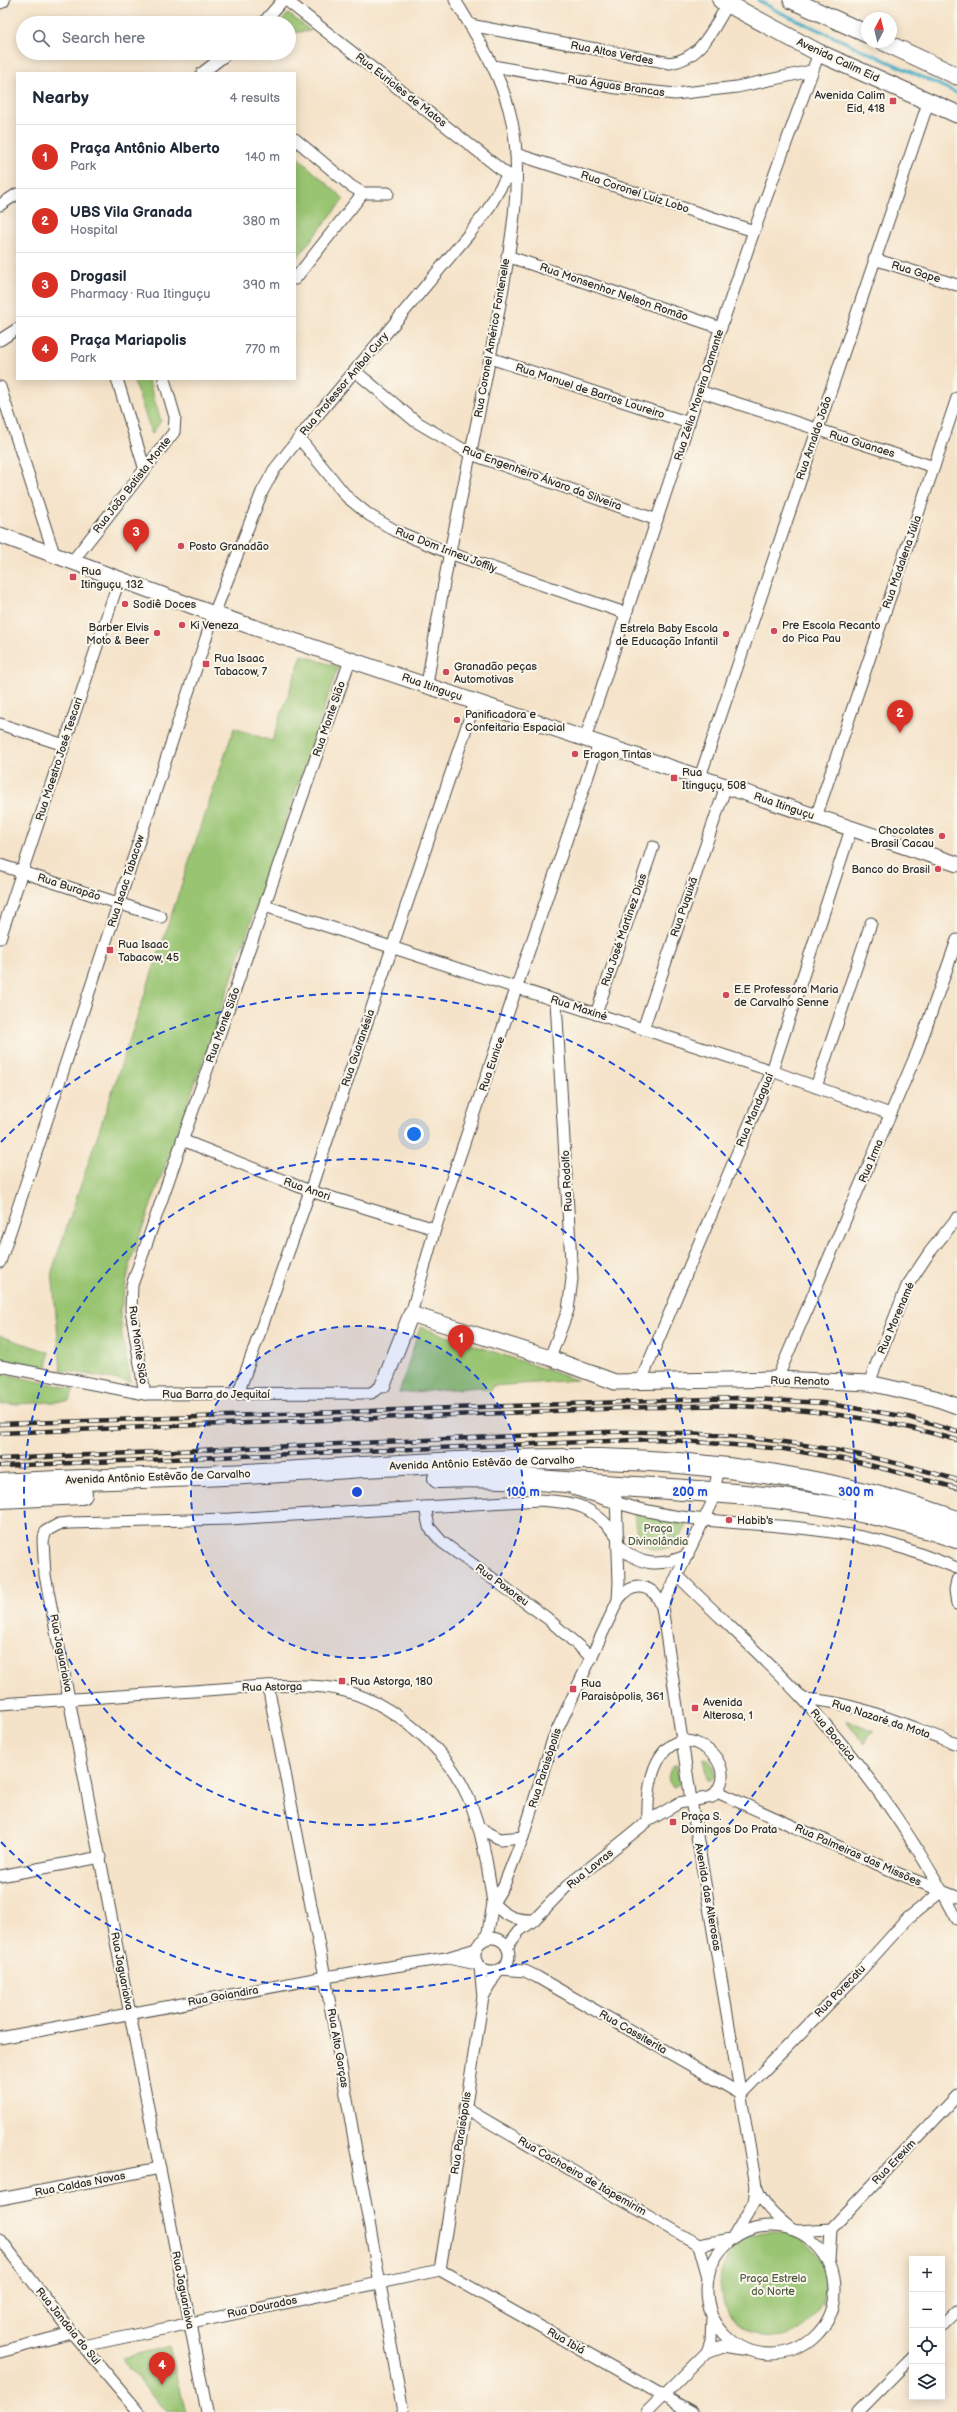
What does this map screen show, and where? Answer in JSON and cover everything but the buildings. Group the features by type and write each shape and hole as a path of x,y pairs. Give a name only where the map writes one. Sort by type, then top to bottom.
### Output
{"highway":[{"name":"Avenida Antônio Estêvão de Carvalho","path":"0,1484 541,1460 602,1459 719,1468 854,1490 902,1501 957,1521"},
{"path":"616,1494 627,1472 679,1464"},
{"name":"Avenida Antônio Estêvão de Carvalho","path":"0,1498 464,1477 549,1480 616,1494 715,1490 808,1501 860,1512 957,1538"}],"main road":[{"path":"792,0 861,31"},
{"name":"Avenida Calim Eid","path":"725,2 819,53 929,100 957,114"},
{"path":"897,48 957,76"},
{"name":"Rua Itinguçu","path":"0,535 71,563 214,614 957,864"},
{"name":"Rua Renato","path":"411,1314 550,1358 605,1380 640,1383 777,1380 869,1383 935,1398 957,1406"},
{"name":"Rua Eunice","path":"384,1385 411,1314"}],"street":[{"path":"270,16 285,0"},
{"name":"Rua Euricles de Matos","path":"285,0 512,178"},
{"name":"Rua Coronel Américo Fontenelle","path":"427,686 449,553 490,358 507,256 512,178 516,154 512,121 493,66 455,0"},
{"name":"Rua Altos Verdes","path":"470,25 670,63 691,57 700,48 725,2"},
{"name":"Rua Zélia Moreira Damante","path":"592,741 625,613 754,231 811,71 819,53"},
{"path":"208,71 220,60"},
{"name":"Rua Águas Brancas","path":"493,66 617,88 675,94 738,86 811,71"},
{"name":"Rua Arnaldo João","path":"700,777 816,430 929,100"},
{"path":"296,140 351,186 363,193 388,193"},
{"name":"Rua Coronel Luiz Lobo","path":"516,154 754,231"},
{"name":"Rua Professor Aníbal Cury","path":"214,614 262,492 274,470 469,234 512,178"},
{"path":"296,278 363,193"},
{"path":"0,205 16,195"},
{"name":"Rua Monsenhor Nelson Romão","path":"507,256 721,328"},
{"name":"Rua Gape","path":"874,259 957,285"},
{"path":"0,340 16,330"},
{"name":"Rua Manuel de Barros Loureiro","path":"490,358 689,423"},
{"name":"Rua Engenheiro Álvaro da Silveira","path":"355,371 415,421 471,454 657,520"},
{"path":"117,380 144,470"},
{"name":"Rua João Batista Monte","path":"71,563 176,427 175,417 164,380"},
{"path":"0,387 56,557"},
{"name":"Rua Guanaes","path":"700,390 816,430 934,467"},
{"name":"Rua Madalena Júlia","path":"816,817 957,398"},
{"name":"Rua Dom Irineu Joffily","path":"299,438 347,497 369,515 396,531 449,553 625,613"},
{"name":"Rua Maestro José Tescari","path":"0,938 119,580"},
{"name":"Rua Isaac Tabacow","path":"0,1262 214,614"},
{"name":"Rua Monte Sião","path":"145,1394 131,1310 132,1285 350,660"},
{"name":"Rua Guaranésia","path":"238,1394 310,1191 475,702"},
{"path":"0,724 64,745"},
{"name":"Rua Eunice","path":"411,1314 435,1229 518,988 592,741"},
{"name":"Rua Puquixã","path":"643,1029 726,786"},
{"name":"Rua Mandaguaí","path":"640,1383 772,1071 851,829"},
{"name":"Rua José Martinez Dias","path":"596,1014 653,847"},
{"name":"Rua Burapão","path":"0,865 161,917"},
{"name":"Rua Maxiné","path":"265,906 772,1071 890,1114"},
{"path":"816,1087 871,923"},
{"name":"Rua Irma","path":"777,1380 918,1050 957,940"},
{"name":"Rua Rodolfo","path":"550,1358 568,1310 572,1279 556,1001"},
{"name":"Rua Anori","path":"182,1140 310,1191 435,1229"},
{"name":"Rua Morenamé","path":"869,1383 907,1286 929,1253 957,1218"},
{"name":"Rua Barra do Jequitaí","path":"0,1366 145,1394 371,1394 384,1385"},
{"path":"662,1608 704,1520 715,1490 719,1468"},
{"path":"616,1494 618,1600"},
{"name":"Avenida Antônio Estêvão de Carvalho","path":"616,1494 688,1518 794,1527 856,1536 957,1568"},
{"path":"425,1506 539,1500 570,1502 586,1507 596,1514 629,1556 650,1563 673,1561 688,1555"},
{"name":"Rua Jaguariaiva","path":"207,2412 46,1574 43,1541 46,1531 59,1524 69,1523 230,1519 425,1506"},
{"name":"Rua Poxoreu","path":"425,1506 429,1526 442,1542 547,1618 592,1658"},
{"name":"Rua Boacica","path":"678,1576 803,1699 860,1768 886,1803 942,1891 957,1919"},
{"path":"957,1580 955,1590 957,1604"},
{"name":"Avenida das Alterosas","path":"618,1600 624,1592 633,1587 643,1587 655,1594 662,1608 691,1800 756,2186 764,2204 770,2212 794,2230"},
{"name":"Rua Paraisópolis","path":"485,1939 488,1932 493,1903 504,1885 523,1837 553,1739 618,1600"},
{"name":"Rua Astorga","path":"0,1704 268,1686 325,1687 344,1691 366,1699 390,1711 413,1727 455,1773 468,1796 478,1827 489,1872 493,1903"},
{"name":"Rua Alto Garças","path":"268,1686 325,1977 403,2412"},
{"name":"Rua Nazaré da Mota","path":"803,1699 821,1700 846,1705 957,1744"},
{"path":"648,1821 650,1786 655,1769 662,1755 670,1746 682,1740 695,1743 714,1754 721,1764 723,1774 722,1784 717,1792"},
{"name":"Rua Palmeiras das Missões","path":"717,1792 897,1873 957,1897"},
{"name":"Rua Lavras","path":"508,1949 519,1931 534,1920 567,1886 648,1821 679,1803 691,1800 704,1800 712,1797 717,1792"},
{"path":"478,1827 500,1839 523,1837"},
{"path":"0,1876 100,1857"},
{"name":"Rua Porecatu","path":"741,2094 854,1978 908,1918 942,1891"},
{"path":"493,1903 509,1917 517,1920 534,1920"},
{"path":"493,1938 501,1941 508,1949 508,1959 500,1970 485,1971 478,1965 476,1949 485,1939 493,1938"},
{"name":"Rua Goiandira","path":"0,2038 325,1977 446,1958 476,1949"},
{"name":"Rua Cassiterita","path":"508,1949 525,1971 741,2094"},
{"name":"Rua Goiandira","path":"446,1958 478,1965"},
{"name":"Rua Paraisópolis","path":"440,2270 483,1996 478,1965"},
{"name":"Rua Paraisópolis","path":"483,1996 500,1970"},
{"name":"Rua Cassiterita","path":"500,1970 525,1971"},
{"name":"Rua Erexim","path":"831,2229 957,2096"},
{"name":"Rua Cachoeiro de Itapemirim","path":"465,2108 699,2245"},
{"name":"Rua Caldas Novas","path":"0,2199 160,2168"},
{"name":"Avenida das Alterosas","path":"732,2239 754,2202 756,2186"},
{"path":"647,2412 707,2352 723,2346 769,2354 785,2352 800,2347 817,2335 829,2317 835,2297 834,2276 830,2263 831,2229 794,2230 762,2226 741,2233 732,2239 718,2254 708,2276 706,2294 712,2316 711,2341 707,2352"},
{"path":"794,2230 812,2240 830,2263"},
{"name":"Rua Jandaia do Sul","path":"0,2239 72,2333 139,2412"},
{"path":"708,2276 699,2245 732,2239"},
{"name":"Rua Dourados","path":"83,2346 440,2270"},
{"name":"Rua Ibiá","path":"440,2270 692,2412"},
{"path":"945,2323 957,2311"},
{"path":"712,2316 730,2340 750,2351"},
{"path":"0,2352 72,2333"},
{"path":"858,2412 909,2360"}],"green space":[{"path":"296,20 311,31 296,33"},
{"path":"296,156 344,199 296,259"},
{"path":"133,380 148,380 161,421 152,434"},
{"path":"302,655 338,667 212,1036 131,1260 120,1312 122,1335 131,1382 61,1370 52,1271 234,728 272,741"},
{"path":"420,1327 577,1380 492,1386 491,1391 479,1387 399,1393"},
{"path":"0,1336 49,1352 47,1371 0,1359"},
{"path":"0,1373 74,1389 69,1401 0,1405"},
{"name":"Praça Divinolândia","path":"634,1513 686,1524 680,1537 675,1543 665,1548 655,1549 645,1544 638,1535"},
{"path":"846,1720 875,1731 868,1735 864,1744"},
{"path":"703,1758 709,1760 714,1767 716,1776 711,1780 707,1780"},
{"path":"676,1763 680,1784 674,1788 669,1783 668,1779 671,1768"},
{"name":"Praça Estrela do Norte","path":"773,2231 793,2235 811,2246 822,2264 826,2284 822,2304 811,2322 793,2333 773,2337 753,2333 735,2322 724,2304 720,2284 724,2264 735,2246 753,2235"},
{"path":"169,2346 186,2412 166,2412 122,2358"}],"waterway":[{"path":"758,0 777,11 957,93"}],"railway":[{"path":"0,1424 737,1398 823,1403 908,1417 957,1432"},
{"path":"0,1433 727,1405 766,1407 849,1416 903,1426 957,1440"},
{"path":"0,1459 606,1432 651,1432 740,1437 827,1448 870,1457 957,1480"},
{"path":"0,1466 658,1439 784,1449 854,1461 957,1488"}],"place":[{"name":"Avenida Calim Eid, 418","path":"893,101"},
{"name":"Posto Granadão","path":"181,546"},
{"name":"Drogasil","path":"136,552"},
{"name":"Rua Itinguçu, 132","path":"73,577"},
{"name":"Sodiê Doces","path":"125,604"},
{"name":"Ki Veneza","path":"182,625"},
{"name":"Pre Escola Recanto do Pica Pau","path":"774,631"},
{"name":"Barber Elvis Moto & Beer","path":"157,633"},
{"name":"Estrela Baby Escola de Educação Infantil","path":"726,634"},
{"name":"Rua Isaac Tabacow, 7","path":"206,664"},
{"name":"Granadão peças Automotivas","path":"446,672"},
{"name":"Panificadora e Confeitaria Espacial","path":"457,720"},
{"name":"UBS Vila Granada","path":"900,733"},
{"name":"Eragon Tintas","path":"575,754"},
{"name":"Rua Itinguçu, 508","path":"674,778"},
{"name":"Chocolates Brasil Cacau","path":"942,836"},
{"name":"Banco do Brasil","path":"938,869"},
{"name":"Rua Isaac Tabacow, 45","path":"110,950"},
{"name":"E.E Professora Maria de Carvalho Senne","path":"726,995"},
{"name":"Praça Antônio Alberto","path":"461,1358"},
{"name":"Habib's","path":"729,1520"},
{"name":"Rua Astorga, 180","path":"342,1681"},
{"name":"Rua Paraisópolis, 361","path":"573,1689"},
{"name":"Avenida Alterosa, 1","path":"695,1708"},
{"name":"Praça S. Domingos Do Prata","path":"673,1822"},
{"name":"Praça Mariapolis","path":"162,2385"}]}
